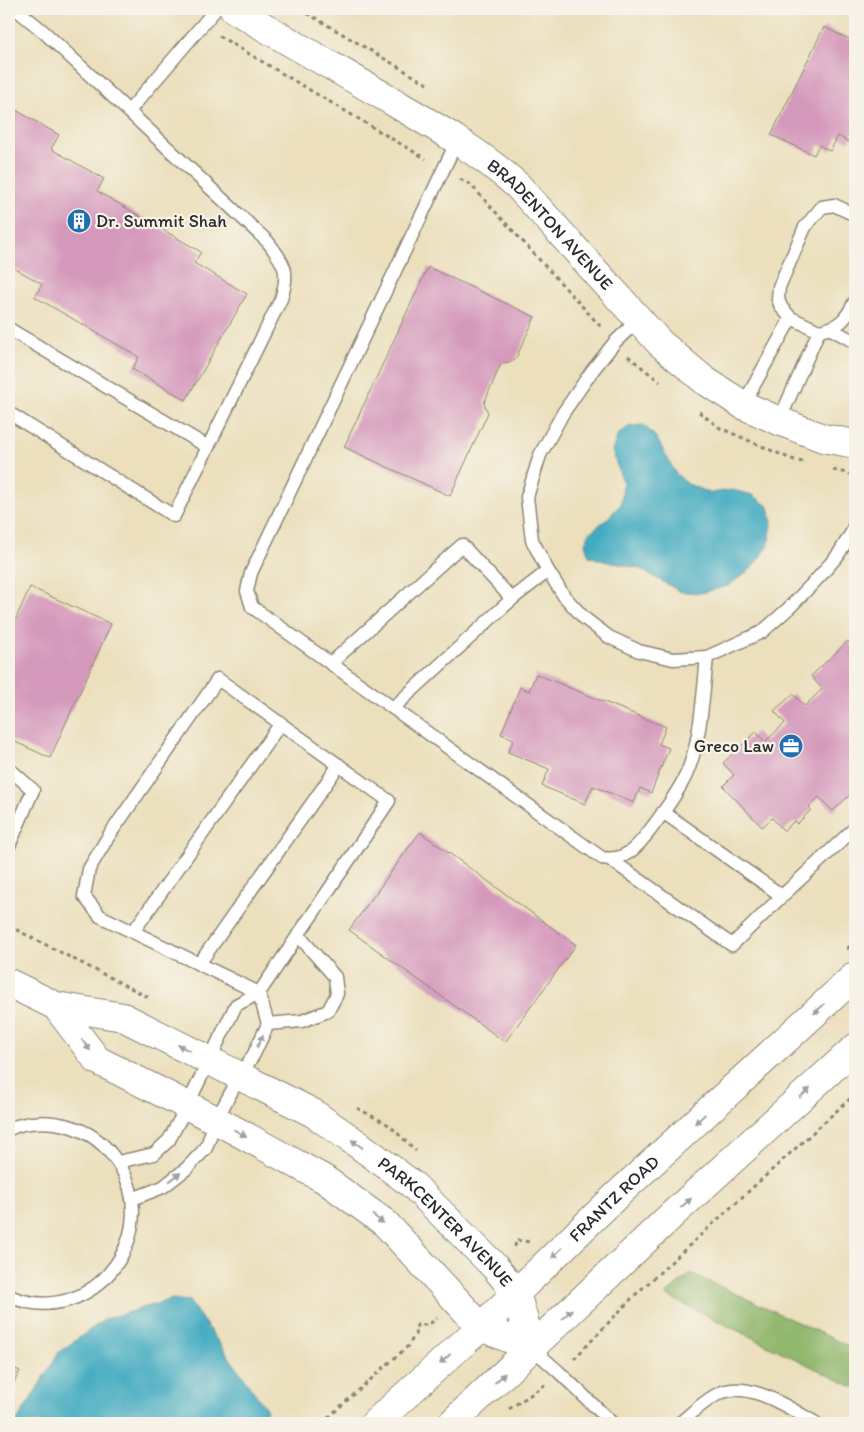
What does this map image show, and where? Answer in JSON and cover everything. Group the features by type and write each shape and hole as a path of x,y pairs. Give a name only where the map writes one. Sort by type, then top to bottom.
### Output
{"street":[{"name":"BRADENTON AVENUE","path":"231,9 479,154 518,186 660,343 704,380 743,404 779,421 823,438 855,444"},
{"name":"FRANTZ ROAD","path":"375,1423 482,1327 617,1195 855,976"},
{"name":"PARKCENTER AVENUE","path":"9,983 56,1006 123,1018 312,1113 413,1185 496,1267 516,1293 532,1348"},
{"name":"PARKCENTER AVENUE","path":"56,1006 97,1060 216,1120 324,1179 385,1223 482,1327 532,1348"},
{"path":"452,1423 674,1213 855,1048"}],"lane":[{"path":"9,413 174,516 281,299 286,282 285,268 268,242 44,32 16,9"},
{"path":"129,112 202,25 231,9"},
{"path":"457,141 251,573 248,590 252,607 602,858 611,860 732,945 855,828"},
{"path":"855,216 834,205 822,206 805,227 779,287 778,298 781,308 791,318 855,342"},
{"path":"779,421 825,330 842,322 855,300"},
{"path":"743,404 791,318"},
{"path":"639,319 615,342 563,413 540,455 527,497 532,540 564,596 584,618 609,636 639,651 673,659 707,657 762,632 819,577 838,555 854,530"},
{"path":"9,329 208,447"},
{"path":"331,663 462,545 512,600"},
{"path":"393,708 512,600 548,571"},
{"path":"611,860 626,856 638,846 684,780 693,756 707,657"},
{"path":"118,1162 154,1154 168,1140 187,1106 236,1005 259,993 388,801 218,679 89,868 84,896 100,916 259,993 268,1024 254,1054 216,1120 206,1148 186,1169 163,1187 132,1199"},
{"path":"133,932 280,723"},
{"path":"199,964 339,765"},
{"path":"9,770 14,772 33,790 9,846"},
{"path":"663,812 782,896"},
{"path":"268,1024 302,1021 328,1010 337,994 335,977 298,935"},
{"path":"9,1129 29,1123 46,1122 63,1124 94,1138 108,1149 118,1162 126,1178 134,1211 128,1245 110,1274 97,1285 82,1294 66,1300 49,1303 32,1302 9,1296"},
{"path":"532,1348 612,1423"},
{"path":"680,1423 706,1401 722,1392 741,1389 768,1397 816,1423"}],"path":[{"path":"173,9 470,184 631,360 661,382"},
{"path":"300,9 430,85"},
{"path":"698,411 720,428 791,458 811,464"},
{"path":"830,469 855,475"},
{"path":"507,1411 540,1390 634,1296 855,1094"},
{"path":"322,1423 408,1346 415,1334 417,1325 428,1325 458,1301"}],"green space":[{"path":"691,1273 855,1349 855,1388 665,1295"}],"water":[{"path":"644,425 656,437 676,474 688,484 711,493 732,490 753,495 769,507 772,524 768,547 751,569 728,586 701,593 681,592 638,568 589,556 585,544 588,534 607,519 621,504 623,483 612,451 618,434 630,426"},
{"path":"173,1299 189,1301 267,1410 260,1423 16,1423 59,1352 105,1319"}],"building":[{"path":"824,27 855,42 855,129 849,142 838,136 830,151 819,145 814,155 771,135"},
{"path":"9,92 15,96 9,106"},
{"name":"Dr. Summit Shah","path":"9,106 59,135 51,149 104,179 97,191 201,252 194,263 247,294 186,400 132,369 139,357 35,297 42,284 9,265"},
{"path":"428,267 535,317 515,360 501,364 484,403 488,413 450,496 344,447"},
{"path":"30,587 111,624 50,758 9,739 9,634"},
{"path":"848,641 855,649 855,790 833,811 819,797 809,807 811,810 797,824 794,821 784,831 772,818 762,827 723,786 734,775 723,763 756,732 765,742 785,723 774,711 793,694 805,706 822,689 811,676"},
{"path":"536,674 666,727 659,744 669,748 651,793 640,788 634,803 593,786 585,804 542,786 549,769 508,752 514,739 501,734 520,687 529,691"},
{"path":"420,832 576,945 505,1042 349,930"},
{"path":"9,1366 20,1371 9,1392"}],"place":[{"name":"Dr. Summit Shah","path":"79,221"},
{"name":"Greco Law","path":"791,746"}]}
